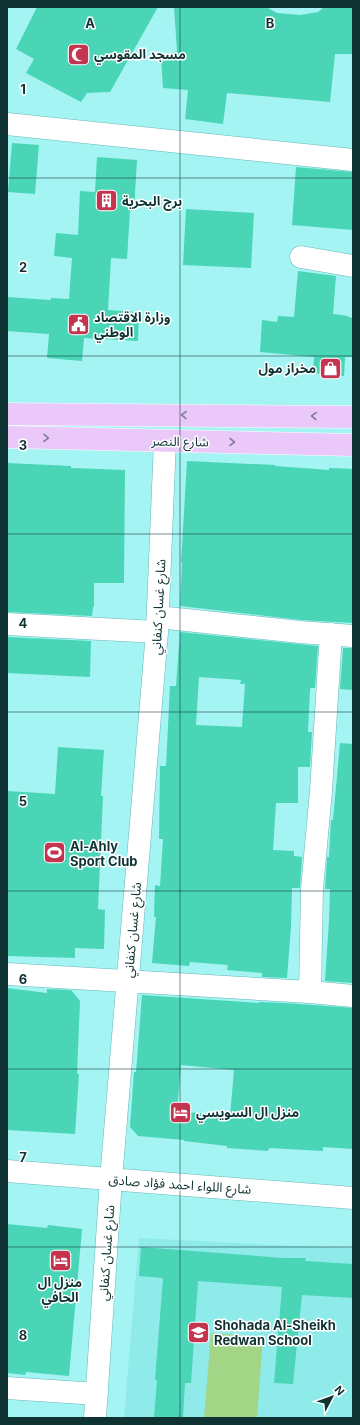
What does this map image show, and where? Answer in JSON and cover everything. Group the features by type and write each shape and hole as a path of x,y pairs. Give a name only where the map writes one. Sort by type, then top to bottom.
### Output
{"main road":[{"name":"شارع النصر","path":"7,414 353,417"},
{"name":"شارع النصر","path":"7,437 353,445"}],"street":[{"path":"7,124 353,160"},
{"path":"300,257 353,266"},
{"name":"شارع غسان كنفاني","path":"95,1418 111,1179 158,624 165,441"},
{"path":"7,624 158,624 353,636"},
{"path":"310,992 312,889 321,791 331,634"},
{"path":"7,974 310,992 353,996"},
{"name":"شارع اللواء احمد فؤاد صادق","path":"7,1171 353,1198"},
{"path":"7,1388 97,1394"}],"shaded area":[{"name":"Shohada Al-Sheikh Redwan School","path":"139,1238 353,1248 353,1418 124,1418"}],"green space":[{"path":"211,1333 263,1337 257,1418 204,1418"}],"building":[{"name":"مسجد المقوسي","path":"37,7 158,7 110,92 87,93 81,102 26,73 34,59 16,49"},
{"path":"174,7 266,7 277,13 300,15 318,12 324,7 353,7 353,54 335,54 330,102 227,93 223,124 185,119 188,90 163,88 161,57 177,51"},
{"path":"12,143 39,145 35,194 8,192"},
{"path":"97,157 137,160 134,211 130,211 127,259 111,258 108,310 139,312 138,341 84,338 82,361 47,358 49,334 7,331 7,297 51,300 51,298 69,299 72,258 54,256 56,233 78,235 80,191 95,192"},
{"path":"296,167 353,172 353,230 292,225"},
{"path":"186,209 254,213 251,268 183,265"},
{"path":"298,271 336,276 333,314 353,318 353,357 345,357 344,376 313,373 314,357 260,352 262,320 277,322 278,316 294,317"},
{"path":"187,461 275,465 329,470 329,468 353,469 353,623 301,620 180,606"},
{"path":"7,463 71,466 71,468 125,470 124,583 94,583 94,607 92,616 7,612"},
{"path":"180,632 318,646 315,688 310,689 308,732 312,732 310,767 298,767 298,803 276,803 273,850 294,851 294,856 302,857 300,888 292,888 287,978 262,977 262,973 227,970 228,965 190,962 189,966 152,963 156,917 154,917 155,885 160,886 163,839 159,839 160,766 166,766 170,686 176,686","holes":["199,677 241,680 240,684 245,684 242,727 196,725"]},
{"path":"7,637 91,641 90,677 7,673"},
{"path":"343,648 353,648 353,690 340,689"},
{"path":"340,743 353,744 353,983 325,981 330,889 325,889 327,857 329,857 331,820 333,820"},
{"name":"Al-Ahly Sport Club","path":"58,747 104,750 101,796 103,796 98,909 105,910 104,949 75,948 75,958 7,956 7,791 55,794"},
{"path":"7,988 47,993 47,989 71,990 80,1001 77,1074 79,1074 75,1134 7,1130"},
{"path":"142,995 353,1008 353,1149 323,1147 323,1151 269,1148 268,1151 227,1148 227,1146 184,1140 138,1136 130,1127 134,1072 136,1072","holes":["181,1065 234,1070 230,1116 177,1111"]},
{"path":"7,1224 47,1228 48,1225 82,1229 69,1376 26,1372 25,1375 7,1373"},
{"path":"141,1247 284,1258 306,1258 305,1261 353,1264 353,1298 302,1295 293,1384 274,1383 282,1287 198,1281 191,1383 185,1383 183,1418 154,1418 157,1380 155,1380 163,1278 139,1276"}],"place":[{"name":"مسجد المقوسي","path":"78,54"},
{"name":"برج البحرية","path":"107,201"},
{"name":"وزارة الاقتصاد الوطني","path":"78,324"},
{"name":"مخراز مول","path":"331,368"},
{"name":"Al-Ahly Sport Club","path":"54,853"},
{"name":"منزل ال السويسي","path":"180,1112"},
{"name":"منزل ال الحافي","path":"60,1260"},
{"name":"Shohada Al-Sheikh Redwan School","path":"199,1332"}]}
